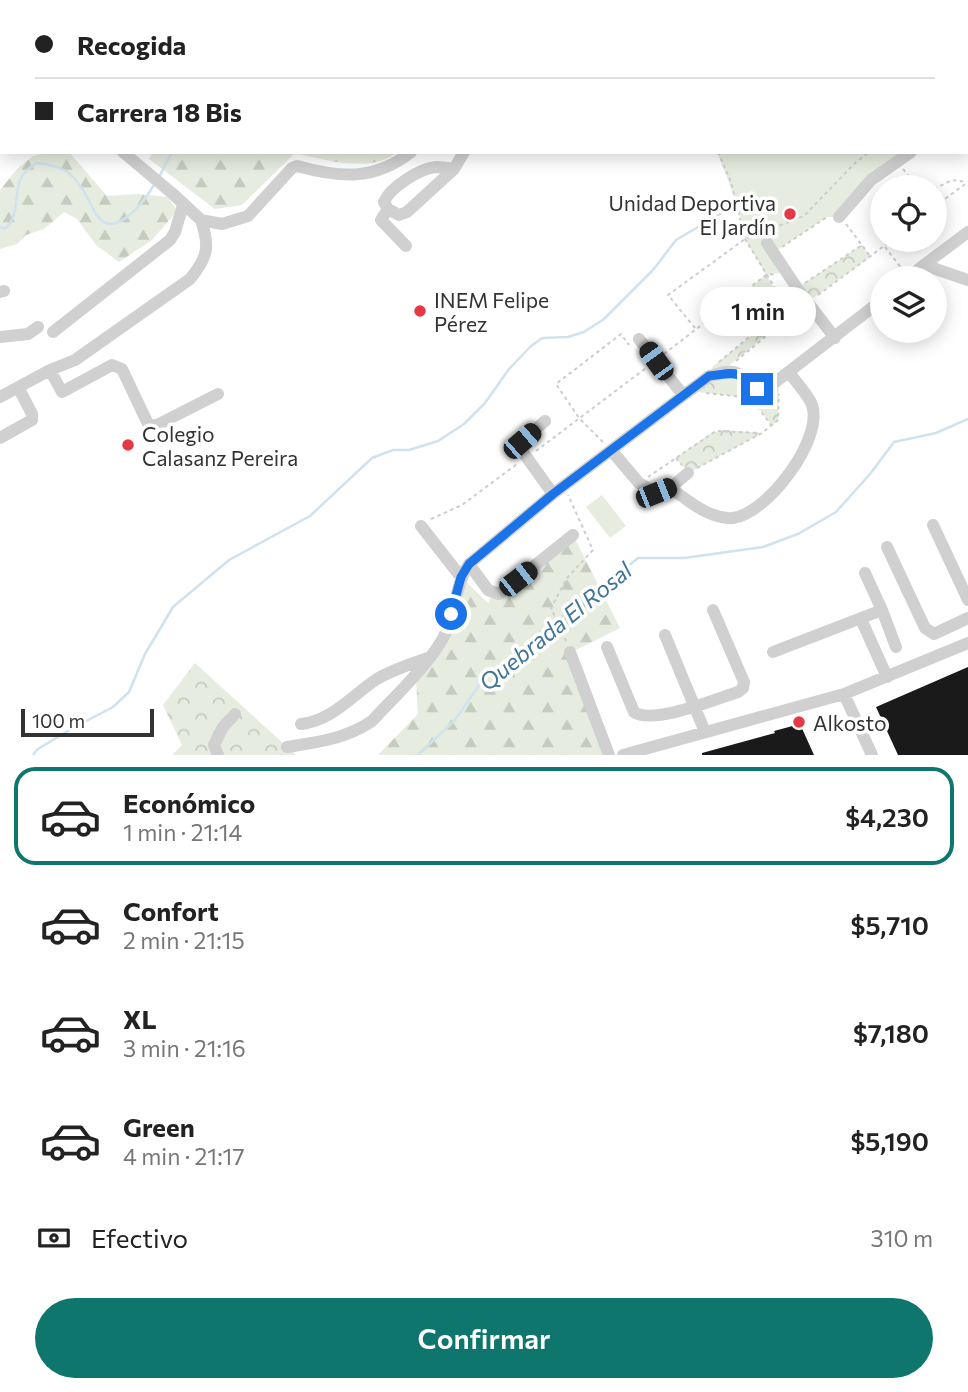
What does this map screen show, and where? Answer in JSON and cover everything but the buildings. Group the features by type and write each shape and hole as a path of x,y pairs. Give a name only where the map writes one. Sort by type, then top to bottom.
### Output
{"street":[{"path":"126,154 201,220 222,224 248,216 292,168 298,166 358,176 394,165 408,154"},
{"path":"454,169 434,167 405,180 387,194 384,202 388,209 399,215 407,212 454,169 463,154"},
{"path":"842,217 871,180 908,154"},
{"path":"53,332 170,240 183,205"},
{"path":"388,209 381,219 406,246"},
{"path":"0,397 75,360 190,279 201,266 206,252 208,239 201,220"},
{"path":"924,265 968,232"},
{"path":"772,247 799,291 835,338"},
{"path":"924,265 968,280"},
{"path":"287,747 335,739 372,721 428,658 446,633 461,577 469,564 553,494 686,393 714,375 729,372 737,373 757,389 765,390 870,310"},
{"path":"0,337 29,334 38,327"},
{"path":"639,339 686,393"},
{"path":"50,370 62,392 112,365 118,366 122,369 148,424 155,426 218,394"},
{"path":"670,488 715,515 731,518 746,514 763,502 800,458 813,424 812,405 785,377"},
{"path":"0,438 32,420 18,387"},
{"path":"545,421 522,441 520,447 522,461 553,494"},
{"path":"611,450 639,483 656,493 670,488 688,473"},
{"path":"933,525 968,600"},
{"path":"421,526 461,577"},
{"path":"469,564 488,590 499,594 573,535"},
{"path":"887,547 925,628 934,634 968,618"},
{"path":"865,573 896,647"},
{"path":"607,648 634,712 640,716 648,717 694,706 738,692 743,688 744,682 713,610"},
{"path":"773,652 882,610"},
{"path":"861,619 887,677"},
{"path":"623,755 844,694 887,677 965,644 954,624"},
{"path":"665,635 705,732"},
{"path":"570,652 609,755"},
{"path":"301,724 310,723 331,713 376,680 428,658"},
{"path":"844,694 872,755"},
{"path":"218,755 214,746 223,727 235,714"}],"path":[{"path":"714,375 791,315 745,239 739,207 719,154"},
{"path":"696,329 668,295 745,239 804,216 866,154"},
{"path":"897,161 908,175"},
{"path":"947,182 952,180 968,182"},
{"path":"947,197 968,182"},
{"path":"772,247 828,217 842,217 870,257"},
{"path":"800,286 862,245"},
{"path":"809,301 876,252"},
{"path":"889,252 900,266"},
{"path":"673,347 766,275"},
{"path":"714,375 713,366 754,334 729,305"},
{"path":"611,450 579,418 556,384 621,334"},
{"path":"421,526 433,517 462,506 647,368"},
{"path":"688,473 772,426 778,420 785,377"},
{"path":"686,393 751,398 772,426"},
{"path":"639,483 716,431 762,433"},
{"path":"551,608 570,652"}],"green space":[{"path":"71,154 107,196 139,194 168,197 177,211 152,240 119,262 96,245 77,219 64,212 44,229 26,235 17,244 0,249 0,190 17,169 33,156"},
{"path":"152,154 294,154 242,205 215,209 149,159"},
{"path":"299,154 394,154 386,159 361,164 334,162"},
{"name":"Unidad Deportiva El Jardín","path":"718,154 908,154 882,175 870,175 870,187 839,217 827,217 777,250 786,272 766,275 745,239 737,204"},
{"path":"862,245 870,257 809,301 800,286"},
{"path":"766,275 791,315 720,373 729,372 757,389 779,381 778,420 772,426 751,398 689,391 709,376 713,366 754,334 729,305"},
{"path":"724,430 762,433 688,473 676,458 711,433"},
{"path":"602,495 626,526 610,538 586,507"},
{"path":"573,535 620,628 570,653 609,755 378,755 418,714 416,678 443,637 461,577 488,603 493,593"},
{"path":"195,663 296,755 172,755 182,745 163,705"}],"waterway":[{"path":"159,177 171,154"},
{"path":"0,227 5,229 11,221 21,178 37,163 58,167 74,177 96,214 103,222 111,224 128,216 154,185"},
{"path":"33,755 38,749 71,729 113,707 129,692 145,654 173,607 229,560 310,516 372,458 393,450 409,450 438,441 464,424 485,403 509,369 530,347 542,338 568,337 584,332 604,319 653,270 676,240 737,204"},
{"name":"Quebrada El Rosal","path":"418,755 455,720 482,681 548,626 589,598 638,558 684,558 763,547 798,534 836,512 894,442 936,433 968,419"}],"place":[{"name":"Unidad Deportiva El Jardín","path":"790,214"},
{"name":"INEM Felipe Pérez","path":"420,311"},
{"name":"Colegio Calasanz Pereira","path":"128,445"},
{"name":"Alkosto","path":"799,722"}],"route":[{"path":"451,614 461,577 469,564 553,494 709,376 737,373 757,389"}]}
